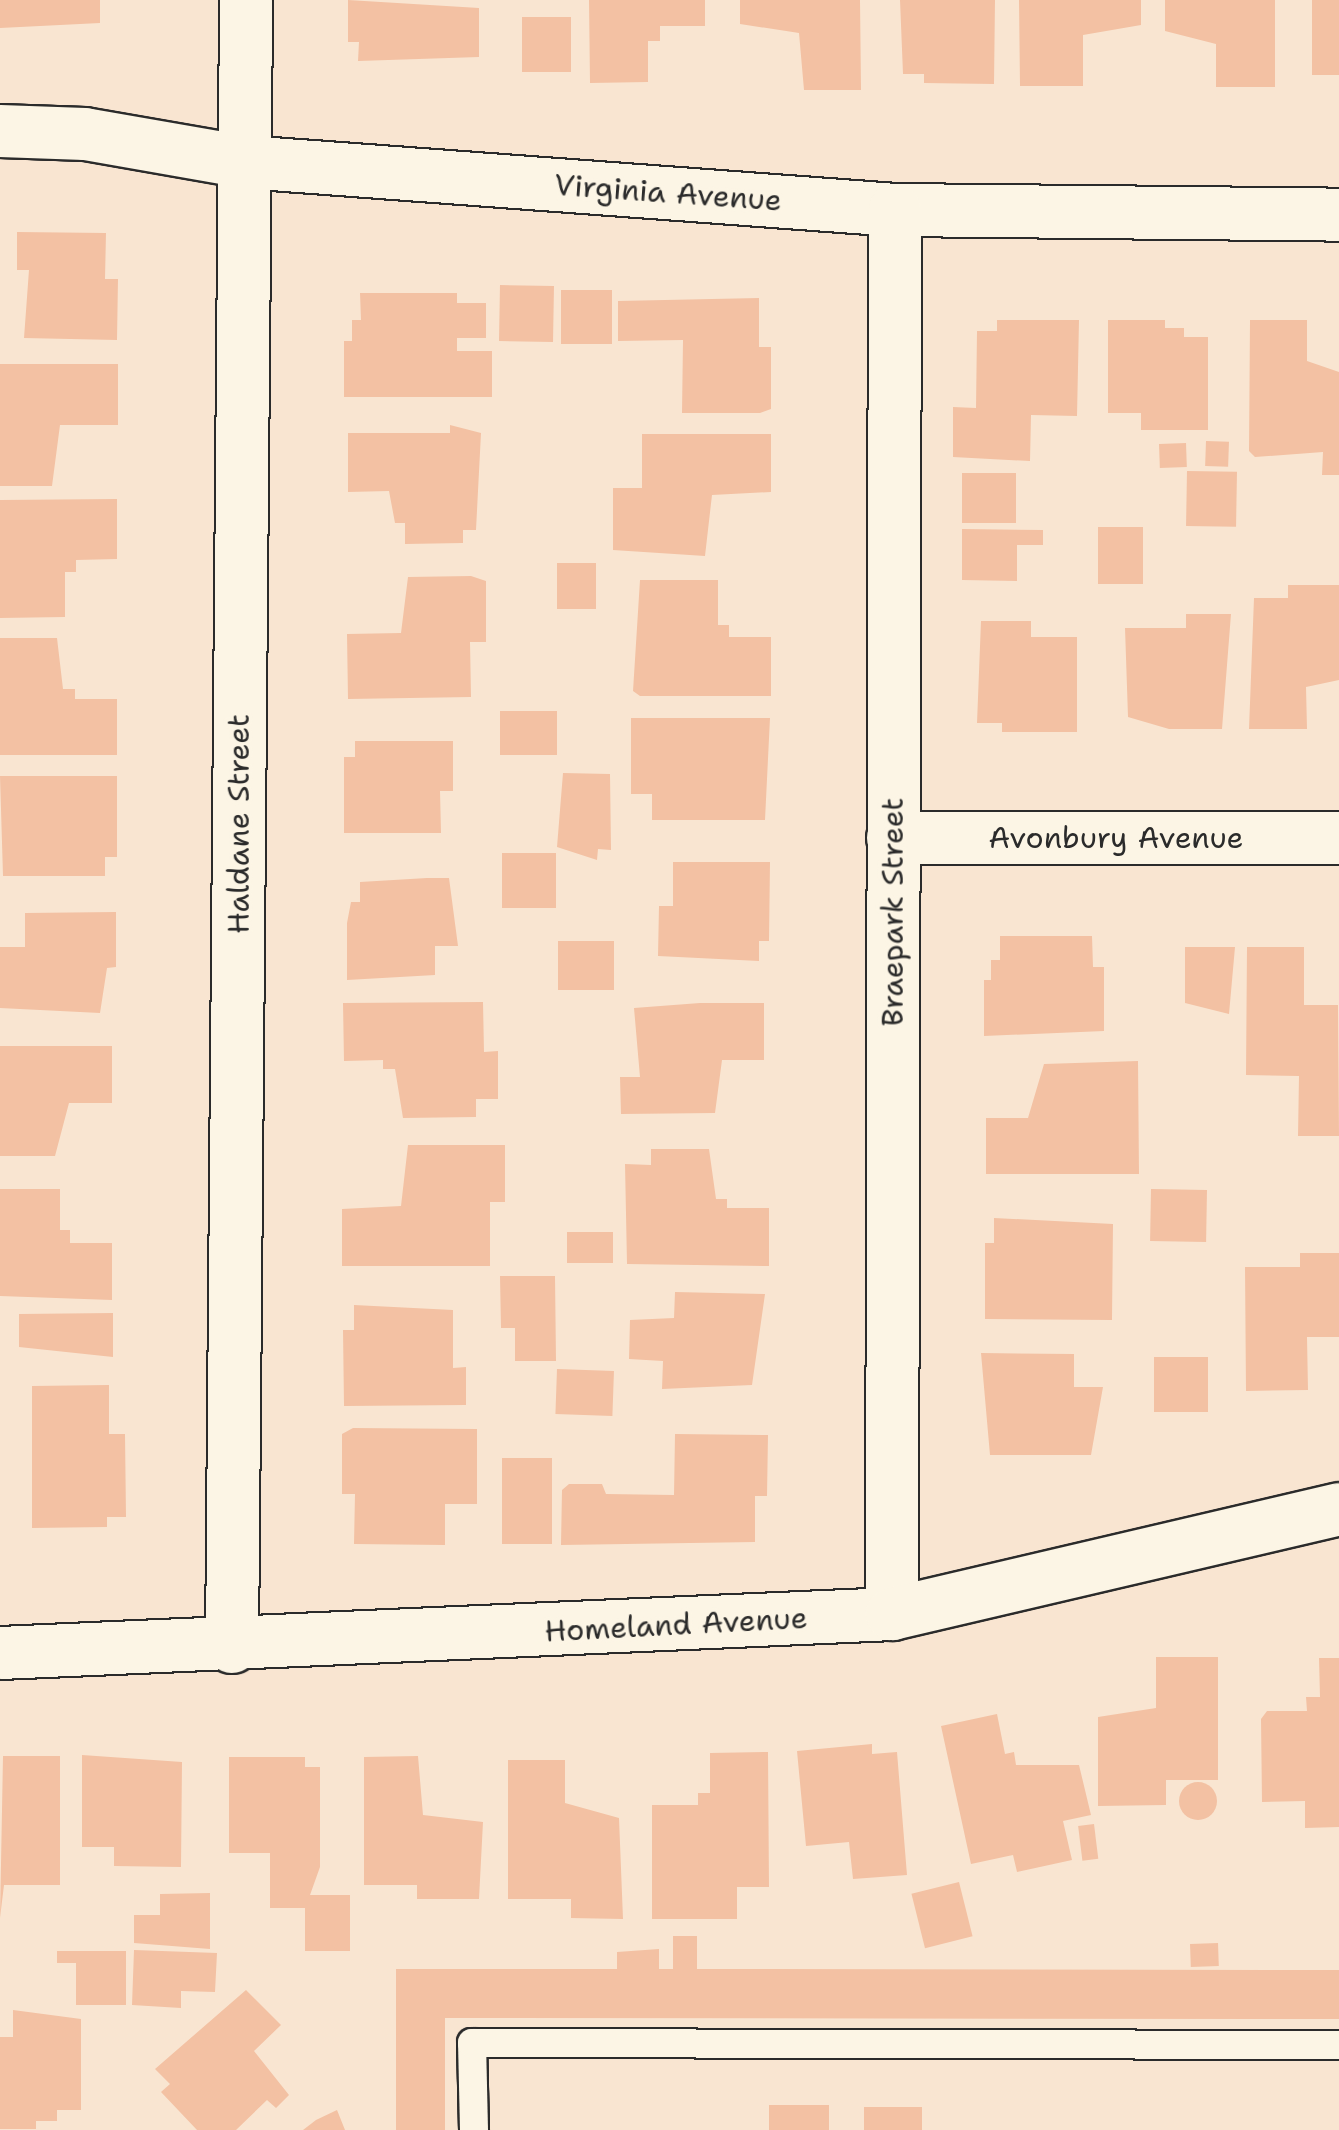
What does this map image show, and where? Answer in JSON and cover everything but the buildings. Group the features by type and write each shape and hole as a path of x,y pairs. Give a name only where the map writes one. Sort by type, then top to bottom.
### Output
{"street":[{"name":"Haldane Street","path":"232,1648 246,0"},
{"name":"Virginia Avenue","path":"0,130 85,134 244,162 895,210 1339,216"},
{"name":"Braepark Street","path":"892,1614 895,210"},
{"name":"Avonbury Avenue","path":"893,838 1339,838"},
{"name":"Homeland Avenue","path":"0,1653 232,1648 892,1614 1339,1509"}],"lane":[{"path":"474,2130 472,2044 1339,2044"}]}
